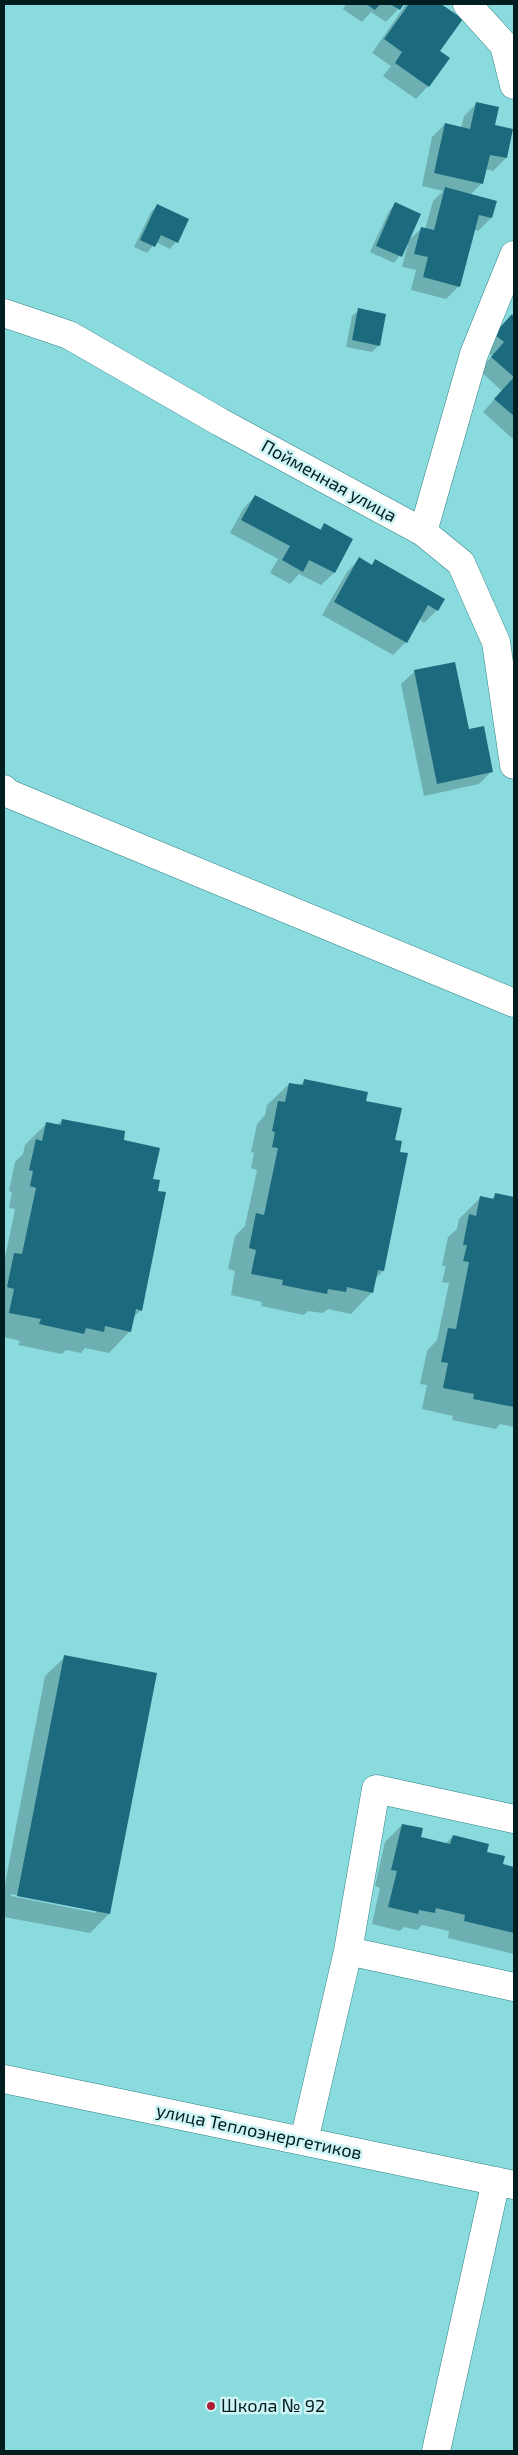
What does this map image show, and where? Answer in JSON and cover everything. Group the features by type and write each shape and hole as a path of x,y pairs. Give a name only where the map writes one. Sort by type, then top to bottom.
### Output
{"street":[{"path":"468,4 504,44 514,85"},
{"path":"423,532 474,354 514,255"},
{"name":"Пойменная улица","path":"4,313 69,335 220,422 423,532 461,563 496,642 514,765"},
{"path":"4,789 16,796 514,1004"},
{"path":"304,2141 348,1951 376,1789 514,1819"},
{"path":"348,1951 514,1987"},
{"name":"улица Теплоэнергетиков","path":"4,2079 505,2183"},
{"path":"436,2451 505,2183"}],"building":[{"path":"366,4 380,4 375,10"},
{"path":"390,4 404,4 400,10"},
{"path":"409,4 441,4 463,19 440,51 450,58 429,87 395,63 402,52 384,39"},
{"path":"476,102 499,107 495,125 513,129 507,158 490,155 483,184 434,173 445,123 470,129"},
{"path":"445,187 497,201 492,218 479,215 460,287 423,277 428,257 414,254 421,227 434,230"},
{"path":"395,202 421,214 402,257 376,246"},
{"path":"157,204 189,219 178,243 161,235 155,247 140,240"},
{"path":"358,308 386,314 380,346 352,340"},
{"path":"512,314 514,317 514,377 491,357 504,342 494,334"},
{"path":"514,377 514,416 494,399"},
{"path":"255,495 321,530 324,523 353,539 335,573 309,560 303,572 282,560 290,546 241,520"},
{"path":"359,557 372,565 375,559 445,599 438,611 428,605 407,643 334,602"},
{"path":"455,662 469,729 484,726 493,772 437,784 414,670"},
{"path":"304,1079 368,1092 366,1101 402,1108 395,1140 402,1141 400,1152 408,1153 384,1271 378,1270 373,1293 347,1287 346,1292 328,1289 327,1294 282,1285 283,1280 251,1274 256,1250 249,1248 256,1213 264,1215 278,1148 272,1147 275,1132 272,1131 278,1101 285,1102 289,1083 303,1085"},
{"path":"62,1119 125,1131 124,1140 160,1148 153,1179 160,1180 158,1191 166,1192 142,1311 136,1309 131,1332 105,1326 104,1332 86,1328 84,1334 39,1324 41,1319 9,1313 14,1289 7,1287 14,1253 22,1254 36,1188 30,1186 33,1171 29,1170 36,1139 42,1141 46,1122 61,1125"},
{"path":"495,1193 514,1197 514,1407 473,1399 474,1394 443,1388 448,1363 441,1362 448,1328 456,1329 469,1262 463,1261 467,1245 463,1245 469,1214 476,1216 480,1196 494,1199"},
{"path":"64,1655 157,1673 110,1914 17,1896"},
{"path":"402,1824 423,1828 421,1837 450,1844 453,1835 489,1844 487,1852 505,1856 503,1864 514,1867 514,1933 464,1921 465,1915 436,1908 435,1913 419,1910 418,1914 388,1907 397,1871 391,1870"}],"place":[{"name":"Школа № 92","path":"211,2406"}]}
